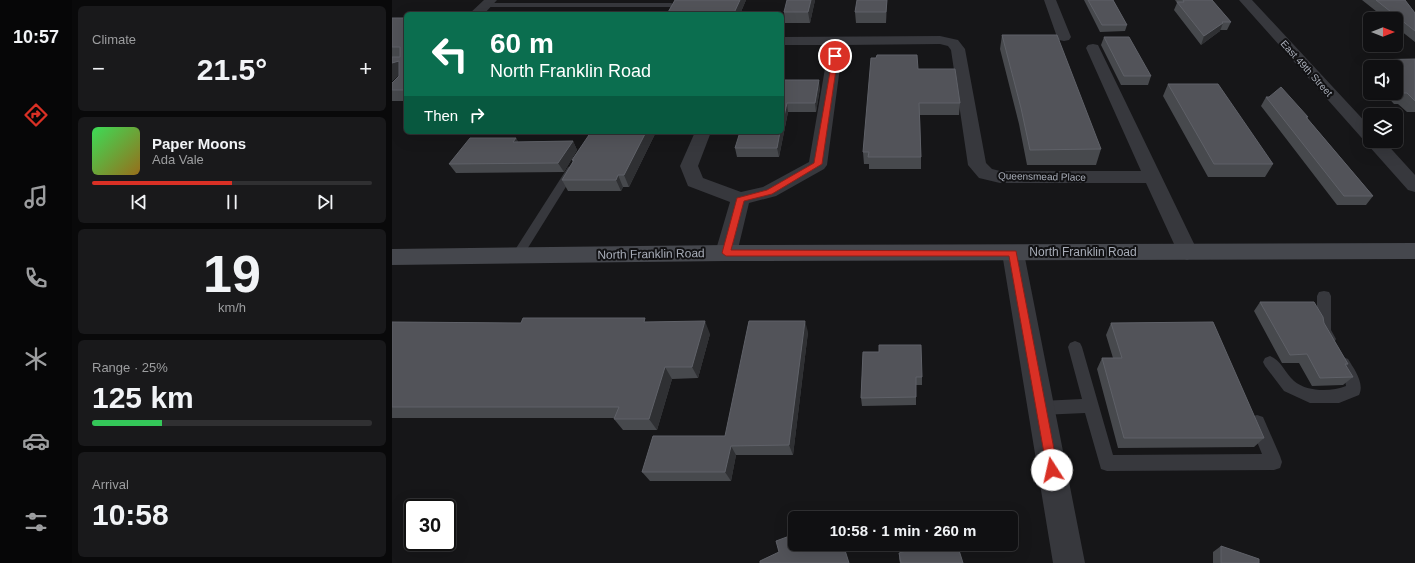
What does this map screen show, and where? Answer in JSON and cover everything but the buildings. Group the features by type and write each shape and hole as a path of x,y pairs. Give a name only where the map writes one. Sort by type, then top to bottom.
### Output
{"main road":[{"name":"North Franklin Road","path":"392,257 726,253 1415,251"}],"street":[{"path":"1050,0 1064,37"},
{"name":"East 49th Street","path":"1245,0 1363,129"},
{"path":"478,12 489,2"},
{"name":"Queensmead Place","path":"837,41 940,40 953,44 958,49 977,165 986,174 1000,177 1152,177"},
{"path":"702,134 689,166 695,182 740,199 769,192 818,164 837,41 784,41"},
{"path":"1093,48 1187,252"},
{"path":"1380,148 1415,186"},
{"path":"726,253 740,199"},
{"path":"1013,253 1069,563"}],"lane":[{"path":"489,2 671,2 668,12"},
{"path":"517,256 580,157"},
{"path":"1270,362 1289,386 1310,396 1339,396 1354,390 1352,379 1324,331 1324,296"},
{"path":"1075,347 1107,463 1274,462 1252,412"},
{"path":"1041,408 1092,406"}],"route":[{"path":"835,56 818,164 769,192 740,199 726,253 1013,253 1052,470"}]}
